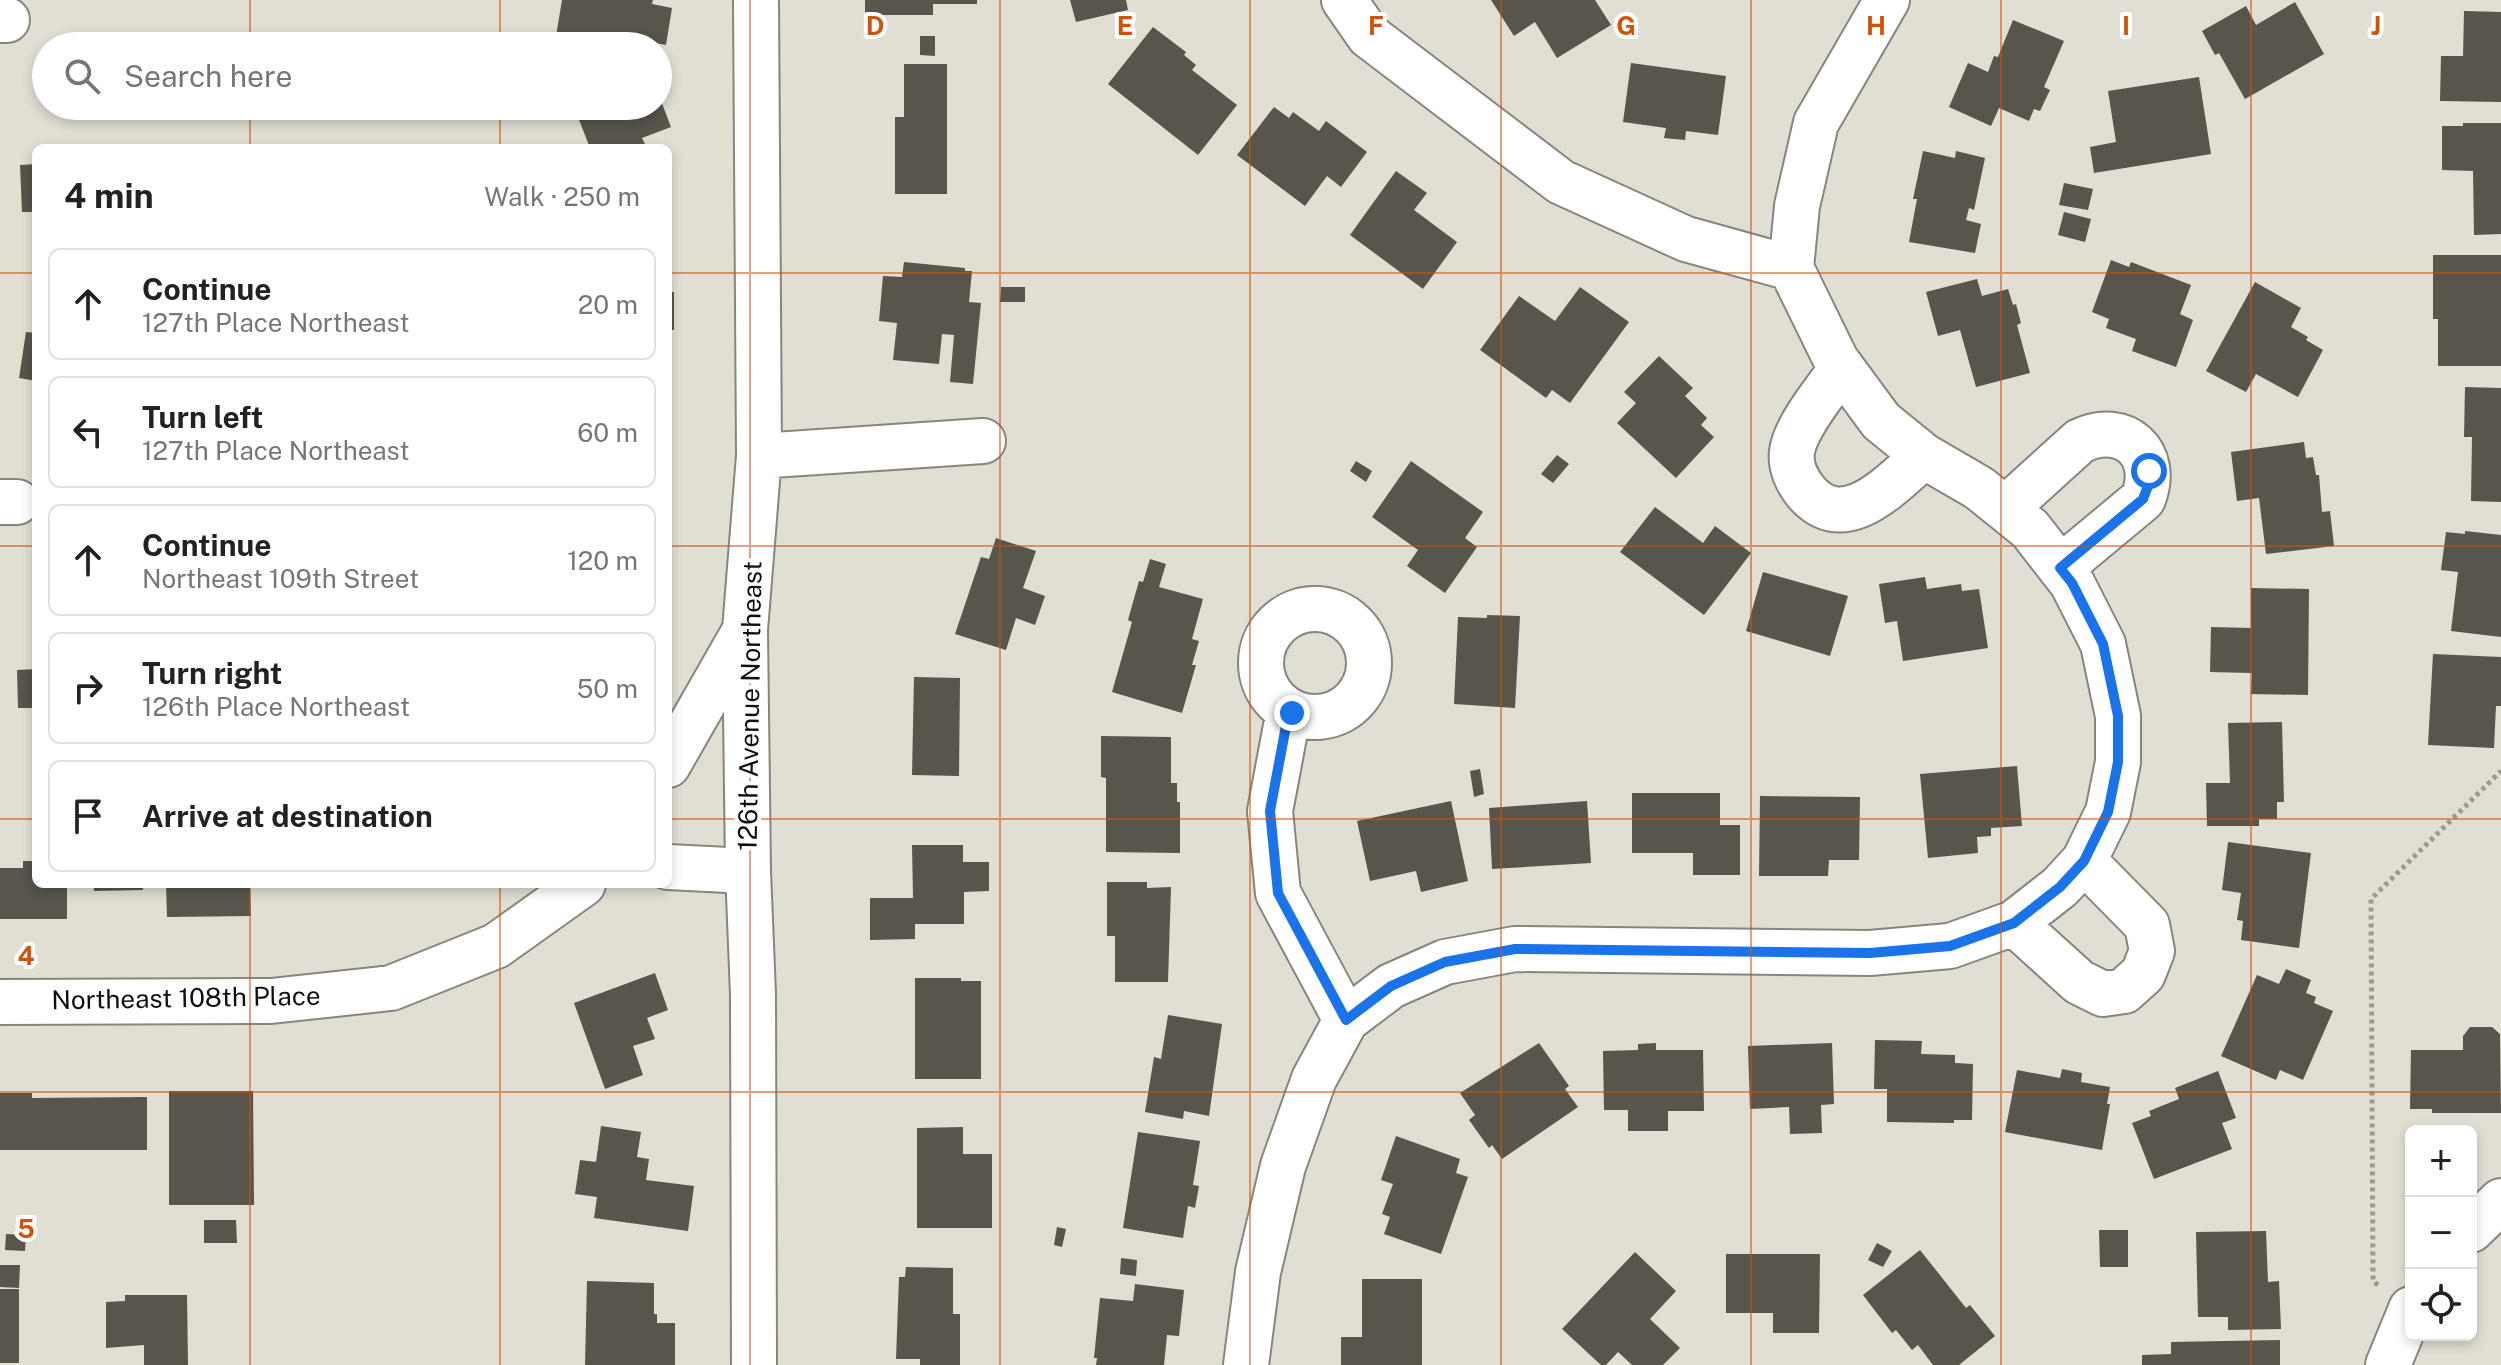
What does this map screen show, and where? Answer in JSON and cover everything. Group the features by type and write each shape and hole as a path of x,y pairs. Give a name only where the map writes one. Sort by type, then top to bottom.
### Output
{"street":[{"name":"126th Avenue Northeast","path":"754,1365 753,994 745,630 759,456 756,0"},
{"path":"1344,0 1369,36 1561,182 1686,239 1791,268"},
{"path":"1246,1365 1258,1272 1283,1166 1314,1079 1346,1020 1391,986 1445,962 1515,949 1870,953 1950,946 2014,923 2072,874 2108,812 2118,762 2118,716 2103,644 2072,583 2030,529 1979,488 1924,456 1881,421 1842,368 1791,268 1797,206 1816,123 1887,0"},
{"path":"1842,368 1796,437 1792,453 1797,477 1811,498 1839,509 1868,503 1924,456"},
{"path":"2005,509 2080,441 2094,434 2109,433 2124,437 2137,446 2149,471 2143,499 2060,568"},
{"path":"759,456 983,441"},
{"path":"672,758 745,630"},
{"path":"1292,713 1286,726 1270,811 1278,893 1346,1020"},
{"path":"672,867 748,871"},
{"path":"2014,923 2079,982 2103,994 2124,991 2143,974 2152,951 2147,925 2072,874"},
{"name":"Northeast 108th Place","path":"0,1002 271,1001 391,988 496,946 577,888"},
{"path":"2477,1224 2501,1201"},
{"path":"2388,1365 2398,1299"}],"path":[{"path":"2398,1299 2373,1281 2371,899 2501,771"}],"building":[{"path":"562,0 653,0 652,4 672,8 668,32 557,32"},
{"path":"865,0 977,0 977,4 933,4 933,15 865,15"},
{"path":"1070,0 1126,0 1128,10 1076,22"},
{"path":"1491,0 1595,0 1611,25 1557,58 1535,22 1514,36"},
{"path":"2295,2 2324,54 2245,99 2219,53 2215,55 2202,31 2246,6 2256,25"},
{"path":"2464,11 2501,12 2501,102 2440,101 2441,56 2463,56"},
{"path":"2013,20 2064,41 2044,87 2050,90 2040,111 2034,109 2029,121 1999,108 1991,126 1949,107 1968,63 1988,72 1994,56 1998,57"},
{"path":"1153,27 1186,52 1184,55 1196,65 1192,70 1237,105 1198,155 1108,84"},
{"path":"920,36 935,36 935,56 920,55"},
{"path":"1631,63 1726,76 1718,135 1686,131 1685,140 1664,138 1666,128 1623,122"},
{"path":"904,64 947,64 947,194 895,194 895,117 904,117"},
{"path":"2199,77 2211,154 2094,173 2090,147 2116,142 2108,91"},
{"path":"1274,107 1289,118 1293,112 1319,131 1326,121 1367,152 1341,187 1327,176 1305,206 1237,155"},
{"path":"579,120 668,120 671,127 642,138 645,144 588,144"},
{"path":"2463,123 2501,123 2501,234 2474,235 2473,171 2442,170 2442,126 2463,126"},
{"path":"1923,151 1955,158 1956,151 1985,158 1974,210 1969,208 1966,220 1981,224 1975,253 1909,242 1917,199 1913,199"},
{"path":"32,164 32,212 22,212 20,165"},
{"path":"1396,171 1427,193 1414,210 1457,242 1423,289 1350,235"},
{"path":"2064,183 2093,189 2088,210 2059,205"},
{"path":"2064,212 2091,219 2085,242 2058,235"},
{"path":"2433,255 2501,255 2501,366 2438,366 2438,319 2433,319"},
{"path":"2111,260 2129,267 2131,262 2191,285 2180,314 2193,320 2176,367 2132,351 2136,339 2106,328 2109,319 2092,312"},
{"path":"904,262 972,271 969,302 981,303 973,384 950,382 954,335 942,334 939,364 893,360 897,323 879,321 883,276 902,277"},
{"path":"1977,279 1982,296 2008,289 2021,323 2017,325 2030,373 1976,387 1960,330 1938,336 1926,292"},
{"path":"2255,282 2301,308 2291,327 2323,350 2298,397 2256,374 2246,392 2206,371"},
{"path":"1001,287 1025,287 1025,302 1000,302"},
{"path":"1580,287 1629,322 1570,403 1552,390 1546,398 1480,350 1519,296 1555,321"},
{"path":"672,292 674,292 672,330"},
{"path":"26,332 32,333 32,380 19,378"},
{"path":"1659,356 1693,388 1685,396 1707,418 1701,425 1714,437 1676,478 1617,423 1636,403 1624,392"},
{"path":"2465,387 2501,388 2501,502 2471,501 2472,437 2464,437"},
{"path":"2304,442 2306,458 2313,457 2316,475 2319,475 2322,512 2330,511 2334,546 2266,554 2259,498 2237,501 2231,452"},
{"path":"1557,455 1569,464 1553,483 1541,474"},
{"path":"1356,461 1372,471 1366,482 1350,471"},
{"path":"1411,461 1483,512 1465,538 1477,547 1445,593 1407,566 1418,550 1372,517"},
{"path":"1655,507 1703,543 1715,526 1751,553 1704,615 1620,552"},
{"path":"2465,531 2501,535 2501,637 2451,631 2458,572 2441,570 2446,532 2465,534"},
{"path":"996,538 1036,551 1023,588 1045,596 1035,625 1016,618 1006,650 955,634 981,557 989,559"},
{"path":"1150,559 1166,564 1159,587 1203,599 1192,639 1199,641 1192,665 1196,665 1182,713 1112,692 1132,622 1128,620 1139,581 1143,582"},
{"path":"1763,572 1848,596 1830,656 1746,631"},
{"path":"1925,577 1927,589 1961,584 1962,591 1979,589 1988,648 1903,661 1897,621 1885,623 1879,584"},
{"path":"2251,588 2309,589 2308,695 2251,694 2252,673 2210,672 2211,627 2251,628"},
{"path":"1487,615 1520,616 1515,708 1454,704 1458,617 1487,618"},
{"path":"2433,654 2501,657 2501,706 2496,706 2494,748 2428,745"},
{"path":"32,669 32,708 18,708 17,670"},
{"path":"914,677 960,678 959,776 912,775"},
{"path":"2282,722 2284,802 2277,802 2277,819 2259,819 2259,826 2207,826 2206,783 2230,783 2228,723"},
{"path":"1101,736 1171,737 1171,783 1177,783 1177,802 1180,802 1180,853 1106,852 1106,778 1101,777"},
{"path":"2017,766 2022,826 1991,828 1991,836 1977,837 1978,853 1928,858 1920,774"},
{"path":"1480,769 1484,794 1474,797 1470,771"},
{"path":"1632,793 1720,793 1720,825 1740,825 1740,875 1693,875 1693,853 1632,853"},
{"path":"1760,796 1860,797 1859,860 1829,860 1828,876 1759,876"},
{"path":"1451,801 1468,881 1421,892 1416,871 1370,881 1357,821"},
{"path":"1587,801 1591,863 1492,869 1489,808"},
{"path":"2228,842 2311,853 2299,948 2241,940 2243,921 2237,920 2241,893 2222,890"},
{"path":"912,845 963,845 963,862 989,862 989,891 964,892 964,924 915,924 915,939 870,940 870,898 913,898"},
{"path":"23,861 32,861 32,888 67,888 67,919 0,919 0,868 23,868"},
{"path":"1107,882 1147,882 1147,888 1171,887 1168,982 1115,982 1115,936 1107,936"},
{"path":"94,888 143,888 143,890 94,891"},
{"path":"166,888 250,888 251,916 167,917"},
{"path":"2286,969 2311,980 2306,993 2316,997 2314,1003 2333,1011 2303,1080 2280,1070 2276,1080 2221,1056 2257,975 2279,984"},
{"path":"655,973 668,1010 647,1018 655,1039 633,1046 643,1075 605,1089 574,1003"},
{"path":"915,978 981,981 981,1079 915,1079"},
{"path":"1168,1015 1222,1024 1209,1116 1184,1111 1183,1119 1145,1112 1154,1057 1161,1059"},
{"path":"2470,1027 2492,1027 2500,1034 2501,1113 2432,1113 2432,1109 2410,1109 2411,1050 2463,1050 2463,1036"},
{"path":"1875,1040 1922,1041 1921,1054 1955,1055 1955,1063 1973,1064 1972,1120 1954,1120 1954,1123 1887,1122 1887,1089 1874,1089"},
{"path":"1539,1043 1569,1086 1565,1089 1578,1107 1502,1159 1492,1145 1489,1148 1469,1120 1475,1115 1460,1093"},
{"path":"1656,1043 1656,1050 1703,1050 1704,1111 1668,1111 1668,1131 1628,1131 1628,1110 1604,1110 1603,1051 1638,1050 1638,1044"},
{"path":"1832,1043 1834,1104 1821,1105 1822,1133 1790,1134 1789,1107 1750,1109 1748,1046"},
{"path":"2062,1069 2082,1073 2081,1082 2110,1087 2102,1150 2005,1132 2017,1070 2060,1078"},
{"path":"2218,1071 2236,1118 2222,1123 2232,1149 2154,1179 2132,1123 2151,1116 2149,1111 2179,1099 2175,1088"},
{"path":"169,1091 253,1091 254,1205 169,1205"},
{"path":"0,1093 32,1093 32,1098 147,1097 147,1150 0,1150"},
{"path":"601,1126 641,1132 637,1157 649,1159 646,1180 694,1186 688,1231 594,1218 597,1197 575,1194 580,1160 596,1162"},
{"path":"963,1127 963,1154 992,1154 992,1228 917,1228 917,1128"},
{"path":"1138,1132 1200,1141 1193,1185 1199,1186 1195,1208 1188,1206 1183,1238 1123,1228"},
{"path":"1396,1136 1460,1159 1456,1173 1468,1177 1441,1254 1384,1234 1390,1217 1382,1214 1393,1184 1381,1180"},
{"path":"204,1220 236,1220 237,1243 204,1243"},
{"path":"1057,1227 1066,1229 1062,1247 1054,1245"},
{"path":"2099,1230 2128,1230 2128,1267 2100,1267"},
{"path":"2266,1231 2268,1282 2279,1281 2281,1329 2228,1330 2228,1317 2198,1317 2196,1232"},
{"path":"6,1234 26,1235 25,1251 5,1250"},
{"path":"1877,1243 1892,1251 1883,1267 1868,1260"},
{"path":"1920,1250 1966,1308 1970,1305 1995,1336 1959,1365 1933,1365 1918,1345 1912,1350 1896,1330 1892,1333 1863,1295"},
{"path":"1635,1252 1676,1291 1650,1319 1680,1348 1663,1365 1632,1365 1618,1352 1606,1365 1601,1365 1562,1329"},
{"path":"1726,1254 1820,1254 1819,1333 1773,1333 1773,1313 1726,1313"},
{"path":"1121,1258 1137,1260 1136,1276 1120,1274"},
{"path":"0,1265 20,1265 19,1288 0,1287"},
{"path":"906,1267 953,1268 953,1314 960,1314 960,1365 920,1365 920,1359 896,1359 899,1277 905,1277"},
{"path":"1362,1279 1422,1279 1422,1365 1341,1365 1341,1337 1362,1337"},
{"path":"587,1281 654,1283 657,1323 675,1323 675,1365 585,1365"},
{"path":"1135,1284 1184,1290 1179,1336 1167,1335 1164,1365 1096,1365 1097,1358 1094,1358 1100,1298 1133,1301"},
{"path":"0,1289 19,1289 19,1363 0,1363"},
{"path":"125,1295 187,1295 188,1365 144,1365 144,1345 106,1348 106,1302 125,1301"},
{"path":"2280,1340 2280,1365 2142,1365 2142,1355 2171,1354 2171,1342"}],"route":[{"path":"1292,713 1286,726 1270,811 1278,893 1346,1020 1391,986 1445,962 1515,949 1870,953 1950,946 2014,923 2060,887 2084,861 2108,812 2118,762 2118,716 2103,644 2072,583 2060,568 2143,499 2149,471"}]}
